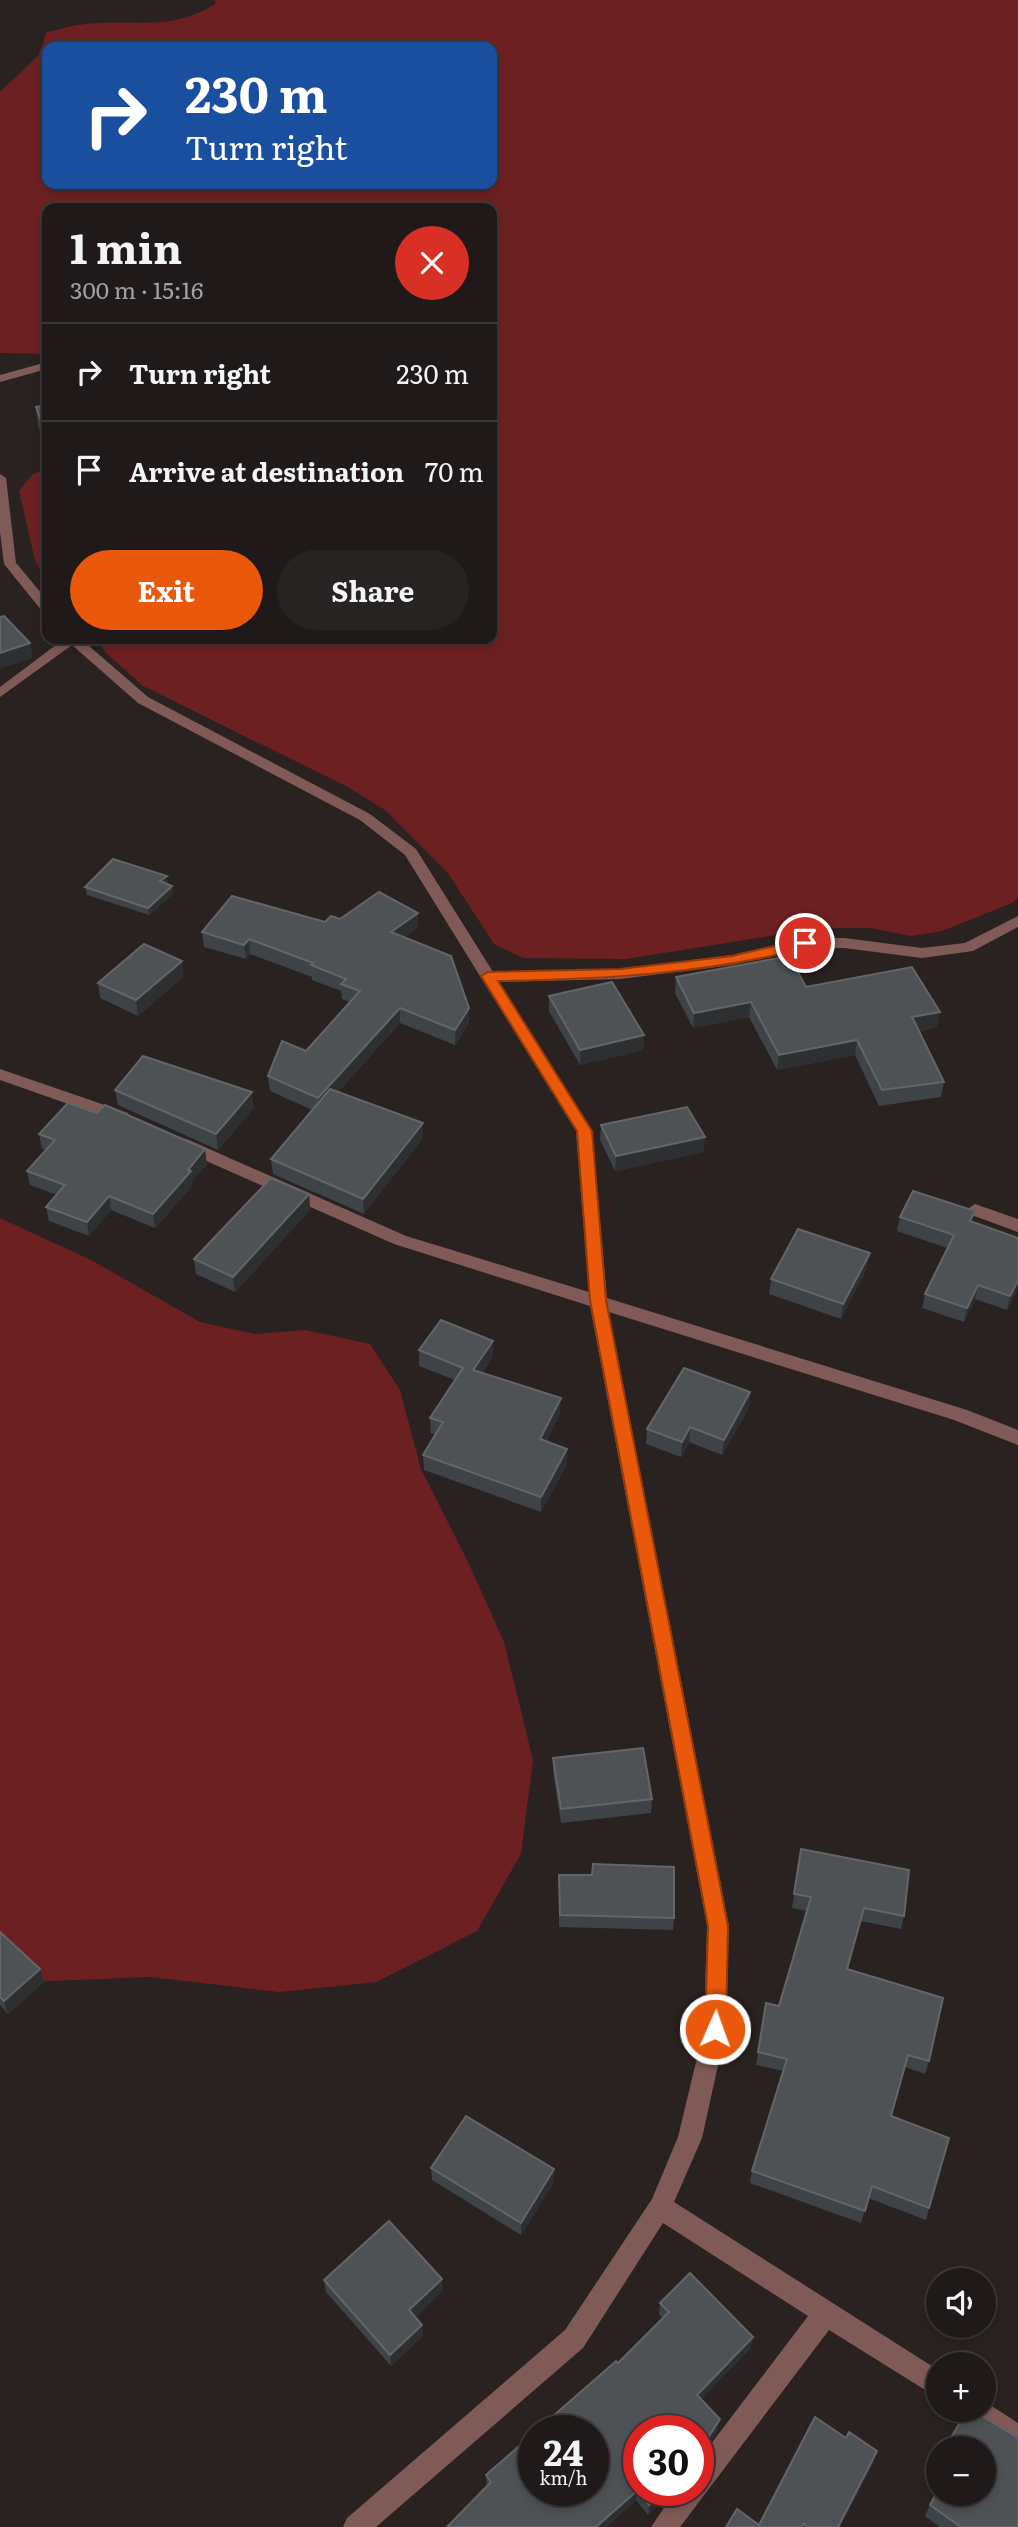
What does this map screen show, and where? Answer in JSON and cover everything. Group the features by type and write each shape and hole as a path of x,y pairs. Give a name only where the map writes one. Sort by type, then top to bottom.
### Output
{"street":[{"path":"0,379 42,366"},
{"path":"0,478 10,564 42,602"},
{"path":"0,693 65,644"},
{"path":"78,644 143,700 365,817 411,852 584,1131 598,1300 718,1926 715,2029 690,2138 660,2207 574,2339 356,2527"},
{"path":"488,976 620,974 732,960 805,943 844,943 922,953 968,948 1018,921"},
{"path":"0,1074 139,1125"},
{"path":"164,1135 400,1240 960,1415 1018,1438"},
{"path":"975,1210 1018,1226"},
{"path":"660,2207 926,2377"},
{"path":"714,2461 827,2312"},
{"path":"993,2422 1018,2438"},
{"path":"664,2527 680,2506"}],"shaded area":[{"path":"214,0 1018,0 1018,898 1012,903 942,931 911,936 870,928 820,928 626,959 523,958 494,944 448,873 385,810 346,786 143,686 106,653 100,644 497,644 497,203 42,203 42,354 0,353 0,92 38,56 42,45 42,189 497,189 497,42 43,42 47,32 75,26 97,23 149,23 199,13 216,3"},
{"path":"42,470 42,574 35,560 19,491 32,475"},
{"path":"0,1218 91,1260 200,1322 255,1334 305,1330 370,1344 400,1390 421,1469 469,1564 504,1642 533,1760 521,1854 477,1931 376,1982 279,1992 150,1977 0,1983"}],"building":[{"path":"42,406 42,423 36,407"},
{"path":"4,616 30,643 0,653 0,617"},
{"path":"113,859 167,876 160,881 172,886 148,908 85,887"},
{"path":"379,892 418,913 391,932 451,956 469,1008 455,1030 400,1008 318,1098 268,1076 282,1041 306,1051 360,991 341,984 346,979 311,965 313,963 249,939 244,945 202,932 232,896 325,922 331,916 340,919"},
{"path":"144,944 182,961 136,1000 98,983"},
{"path":"789,956 806,987 912,967 940,1012 912,1017 944,1082 882,1090 857,1040 779,1055 751,1002 694,1013 676,977"},
{"path":"612,982 644,1035 580,1050 549,996"},
{"path":"143,1056 252,1092 216,1134 115,1090"},
{"path":"330,1089 423,1123 363,1199 271,1159"},
{"path":"68,1103 97,1113 105,1105 205,1149 188,1170 191,1171 153,1214 109,1196 87,1222 46,1207 65,1185 27,1171 55,1140 39,1134"},
{"path":"687,1107 705,1137 616,1156 601,1125"},
{"path":"271,1178 309,1194 233,1277 194,1259"},
{"path":"913,1191 975,1211 970,1221 1018,1238 1018,1281 1010,1296 978,1285 967,1308 925,1294 954,1235 900,1217"},
{"path":"798,1229 870,1253 843,1304 771,1279"},
{"path":"441,1320 493,1341 473,1370 561,1398 540,1439 567,1449 541,1497 423,1455 443,1422 430,1418 463,1368 419,1350"},
{"path":"684,1368 750,1392 724,1440 690,1427 682,1442 647,1429"},
{"path":"643,1748 652,1799 561,1809 553,1758"},
{"path":"801,1849 909,1870 904,1916 864,1908 847,1969 943,1998 929,2061 908,2055 891,2116 949,2138 929,2208 872,2186 865,2211 752,2171 787,2059 758,2052 766,2003 779,2006 811,1897 794,1894"},
{"path":"593,1864 674,1867 674,1918 560,1915 559,1875 592,1875"},
{"path":"0,1932 40,1969 4,2001 0,1997"},
{"path":"466,2116 554,2169 521,2223 431,2168"},
{"path":"389,2221 442,2279 409,2310 422,2325 390,2355 324,2280"},
{"path":"690,2273 753,2337 697,2395 720,2419 714,2428 714,2415 623,2415 623,2503 596,2527 447,2527 491,2482 486,2475 518,2447 518,2506 609,2506 609,2415 554,2415 616,2361 618,2363 669,2312 660,2303"},
{"path":"815,2417 846,2438 849,2432 877,2451 838,2527 807,2527 804,2524 801,2527 726,2527 737,2509 759,2525"},
{"path":"960,2422 992,2422 1018,2438 1018,2527 961,2527 931,2506 996,2506 996,2436 952,2436"}],"route":[{"path":"715,2029 718,1926 598,1300 584,1131 488,976 620,974 732,960 805,943"}]}
